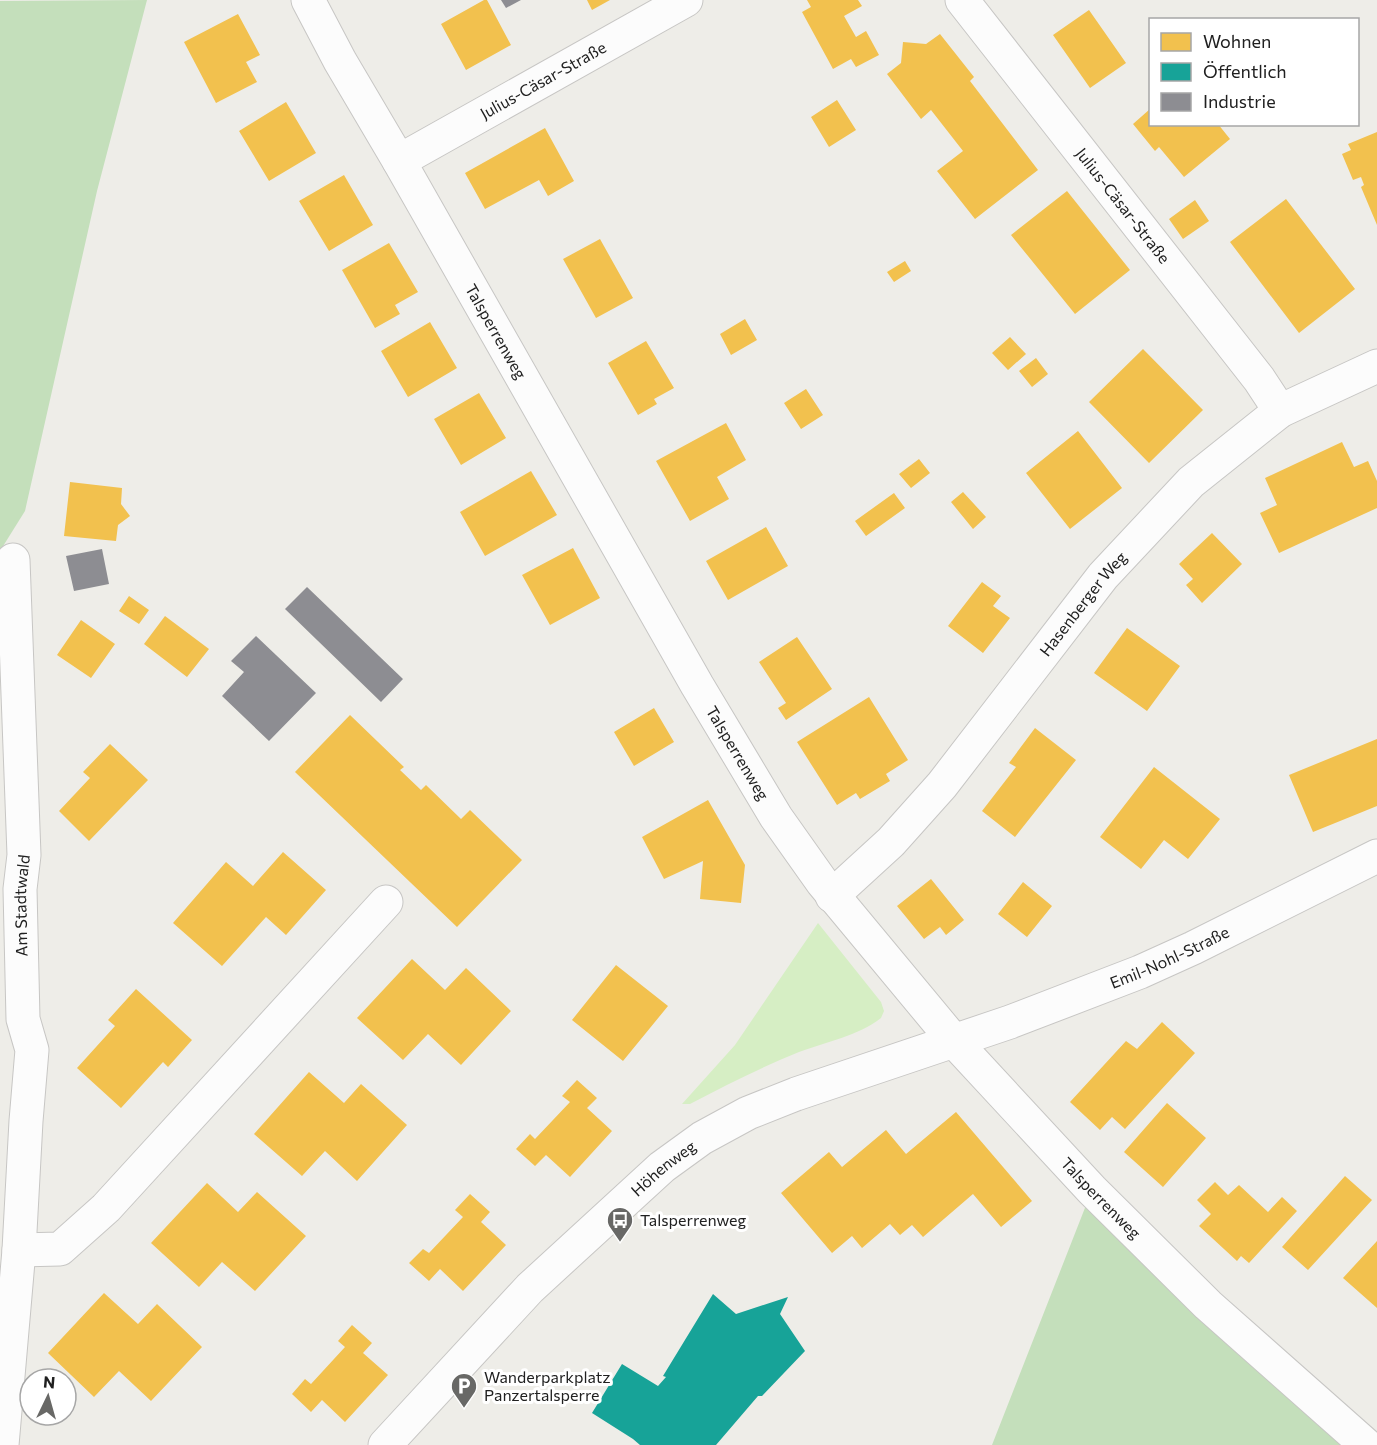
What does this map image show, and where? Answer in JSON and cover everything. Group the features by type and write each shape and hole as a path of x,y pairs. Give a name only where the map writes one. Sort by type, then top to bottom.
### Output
{"street":[{"name":"Talsperrenweg","path":"308,0 340,61 697,685 776,817 832,896 954,1041 1092,1190 1208,1305 1366,1445"},
{"name":"Julius-Cäsar-Straße","path":"399,161 686,0"},
{"name":"Julius-Cäsar-Straße","path":"962,0 1260,379 1280,411"},
{"name":"Hasenberger Weg","path":"832,896 891,842 942,785 1103,576 1191,482 1280,411 1377,366"},
{"name":"Am Stadtwald","path":"2,1445 19,1250 32,1050 23,1019 20,889 24,855 13,560"},
{"name":"Emil-Nohl-Straße","path":"954,1041 1140,972 1377,856"},
{"path":"19,1250 60,1249 106,1208 386,902"},
{"name":"Höhenweg","path":"385,1445 530,1288 662,1167 702,1138 748,1113 796,1094 954,1041"}],"green space":[{"path":"147,0 97,191 25,511 0,551 0,1"},
{"path":"818,923 881,1002 884,1011 881,1018 862,1030 799,1052 744,1076 690,1104 682,1104 735,1045"},
{"path":"1092,1190 1366,1445 992,1445"}],"building: Wohnen":[{"path":"487,0 511,45 466,70 441,24"},
{"path":"587,0 610,0 592,10"},
{"path":"807,0 858,0 862,6 844,16 856,37 866,31 879,55 856,67 851,59 833,69 802,12 811,7"},
{"path":"1089,10 1126,63 1090,88 1053,35"},
{"path":"238,14 260,55 246,62 257,82 216,103 184,42"},
{"path":"940,34 974,77 970,81 1038,170 975,219 937,171 963,151 931,110 921,119 887,74 901,63 903,42 926,44"},
{"path":"837,100 856,130 829,147 811,117"},
{"path":"286,102 316,153 269,181 239,131"},
{"path":"1149,110 1149,126 1220,126 1230,139 1184,177 1159,147 1155,151 1133,124"},
{"path":"545,128 574,181 548,196 539,180 485,209 465,173"},
{"path":"1377,132 1377,225 1361,187 1364,185 1361,177 1353,180 1342,154 1351,150 1348,144"},
{"path":"344,175 373,225 329,251 299,201"},
{"path":"1067,191 1130,270 1075,314 1011,235"},
{"path":"1286,199 1355,289 1299,333 1230,242"},
{"path":"1195,200 1209,221 1183,239 1169,219"},
{"path":"600,239 633,298 596,318 563,259"},
{"path":"389,243 418,292 395,305 400,314 375,328 342,270"},
{"path":"905,261 911,271 894,282 887,272"},
{"path":"745,319 757,340 731,355 720,334"},
{"path":"430,322 457,368 408,397 381,351"},
{"path":"1010,337 1026,354 1008,370 992,353"},
{"path":"646,341 674,388 654,399 657,404 638,415 608,363"},
{"path":"1143,349 1203,410 1149,463 1089,402"},
{"path":"1036,358 1048,374 1032,387 1019,371"},
{"path":"806,389 823,415 801,429 784,403"},
{"path":"479,393 506,438 461,465 434,419"},
{"path":"726,423 746,460 717,477 729,499 690,521 656,461"},
{"path":"1078,431 1122,488 1070,529 1026,473"},
{"path":"1342,442 1354,467 1368,461 1377,481 1377,508 1279,553 1260,513 1277,505 1265,478"},
{"path":"919,459 930,473 911,488 899,474"},
{"path":"531,471 557,515 485,556 460,512"},
{"path":"70,482 122,488 121,504 130,516 118,525 116,541 64,536"},
{"path":"963,492 986,517 973,529 951,502"},
{"path":"894,493 905,508 866,536 855,521"},
{"path":"766,527 788,566 728,600 706,561"},
{"path":"1212,533 1242,564 1202,603 1186,585 1193,579 1179,564"},
{"path":"573,548 600,598 550,625 522,575"},
{"path":"982,582 1001,596 993,606 1010,618 983,653 948,626"},
{"path":"129,596 149,610 139,624 119,611"},
{"path":"165,616 209,649 187,677 144,644"},
{"path":"81,620 115,644 91,678 57,655"},
{"path":"1127,628 1180,666 1147,711 1094,673"},
{"path":"797,637 832,689 786,720 778,708 786,703 759,662"},
{"path":"869,697 908,760 886,774 890,781 860,799 856,793 837,805 797,742"},
{"path":"654,708 674,742 634,766 614,732"},
{"path":"350,715 404,767 400,770 421,790 426,785 461,819 470,810 522,860 457,927 295,772"},
{"path":"1035,728 1076,760 1015,837 982,811 1016,767 1009,763"},
{"path":"1377,739 1377,806 1313,832 1289,775"},
{"path":"110,744 148,780 89,841 59,811 90,778 83,772"},
{"path":"1154,767 1220,819 1188,859 1164,840 1141,869 1100,837"},
{"path":"708,800 745,865 741,903 700,899 703,861 664,879 642,837"},
{"path":"283,852 326,890 286,935 266,917 222,966 173,923 226,862 253,886"},
{"path":"931,879 964,920 946,935 940,927 924,939 897,906"},
{"path":"1023,882 1052,906 1027,937 998,914"},
{"path":"412,959 445,990 466,968 511,1011 461,1065 428,1034 403,1060 357,1018"},
{"path":"616,965 668,1006 623,1061 572,1020"},
{"path":"136,989 192,1040 168,1067 163,1062 121,1108 77,1068 115,1026 108,1020"},
{"path":"1162,1022 1195,1053 1125,1129 1112,1117 1100,1130 1070,1102 1126,1041 1137,1049"},
{"path":"309,1072 344,1103 361,1084 407,1125 357,1181 325,1151 302,1176 254,1134"},
{"path":"577,1080 597,1098 587,1108 612,1131 570,1177 546,1155 535,1166 516,1149 530,1134 535,1139 570,1102 562,1096"},
{"path":"1167,1103 1206,1138 1163,1187 1124,1152"},
{"path":"956,1112 1032,1201 1001,1227 973,1194 923,1237 912,1225 900,1235 890,1224 862,1248 852,1236 832,1253 781,1193 829,1152 842,1167 886,1130 906,1154"},
{"path":"1345,1176 1372,1200 1308,1270 1282,1247"},
{"path":"1215,1182 1228,1195 1239,1185 1268,1212 1282,1197 1297,1211 1249,1263 1241,1256 1237,1261 1199,1226 1211,1214 1197,1200"},
{"path":"207,1183 238,1212 257,1192 306,1236 255,1291 222,1262 199,1287 151,1243"},
{"path":"470,1194 490,1212 481,1222 506,1245 463,1291 440,1269 429,1281 409,1263 423,1249 429,1253 463,1217 455,1210"},
{"path":"1377,1241 1377,1308 1343,1278"},
{"path":"104,1293 138,1324 157,1304 202,1347 151,1401 119,1371 94,1397 78,1382 78,1367 63,1367 48,1353"},
{"path":"352,1325 372,1343 363,1353 388,1375 345,1422 322,1400 311,1412 292,1394 305,1379 311,1384 345,1347 338,1341"}],"building: Öffentlich":[{"path":"713,1294 736,1314 788,1297 780,1314 805,1351 762,1396 758,1396 716,1445 640,1445 592,1413 622,1364 658,1386 666,1377 663,1376"}],"building: Industrie":[{"path":"501,0 521,0 506,8"},
{"path":"102,549 109,584 74,591 66,556"},
{"path":"307,587 403,679 381,702 285,609"},
{"path":"256,636 316,693 269,741 222,696 244,672 231,661"}],"place":[{"name":"Talsperrenweg","path":"620,1243"},
{"name":"Wanderparkplatz Panzertalsperre","path":"464,1409"}]}
